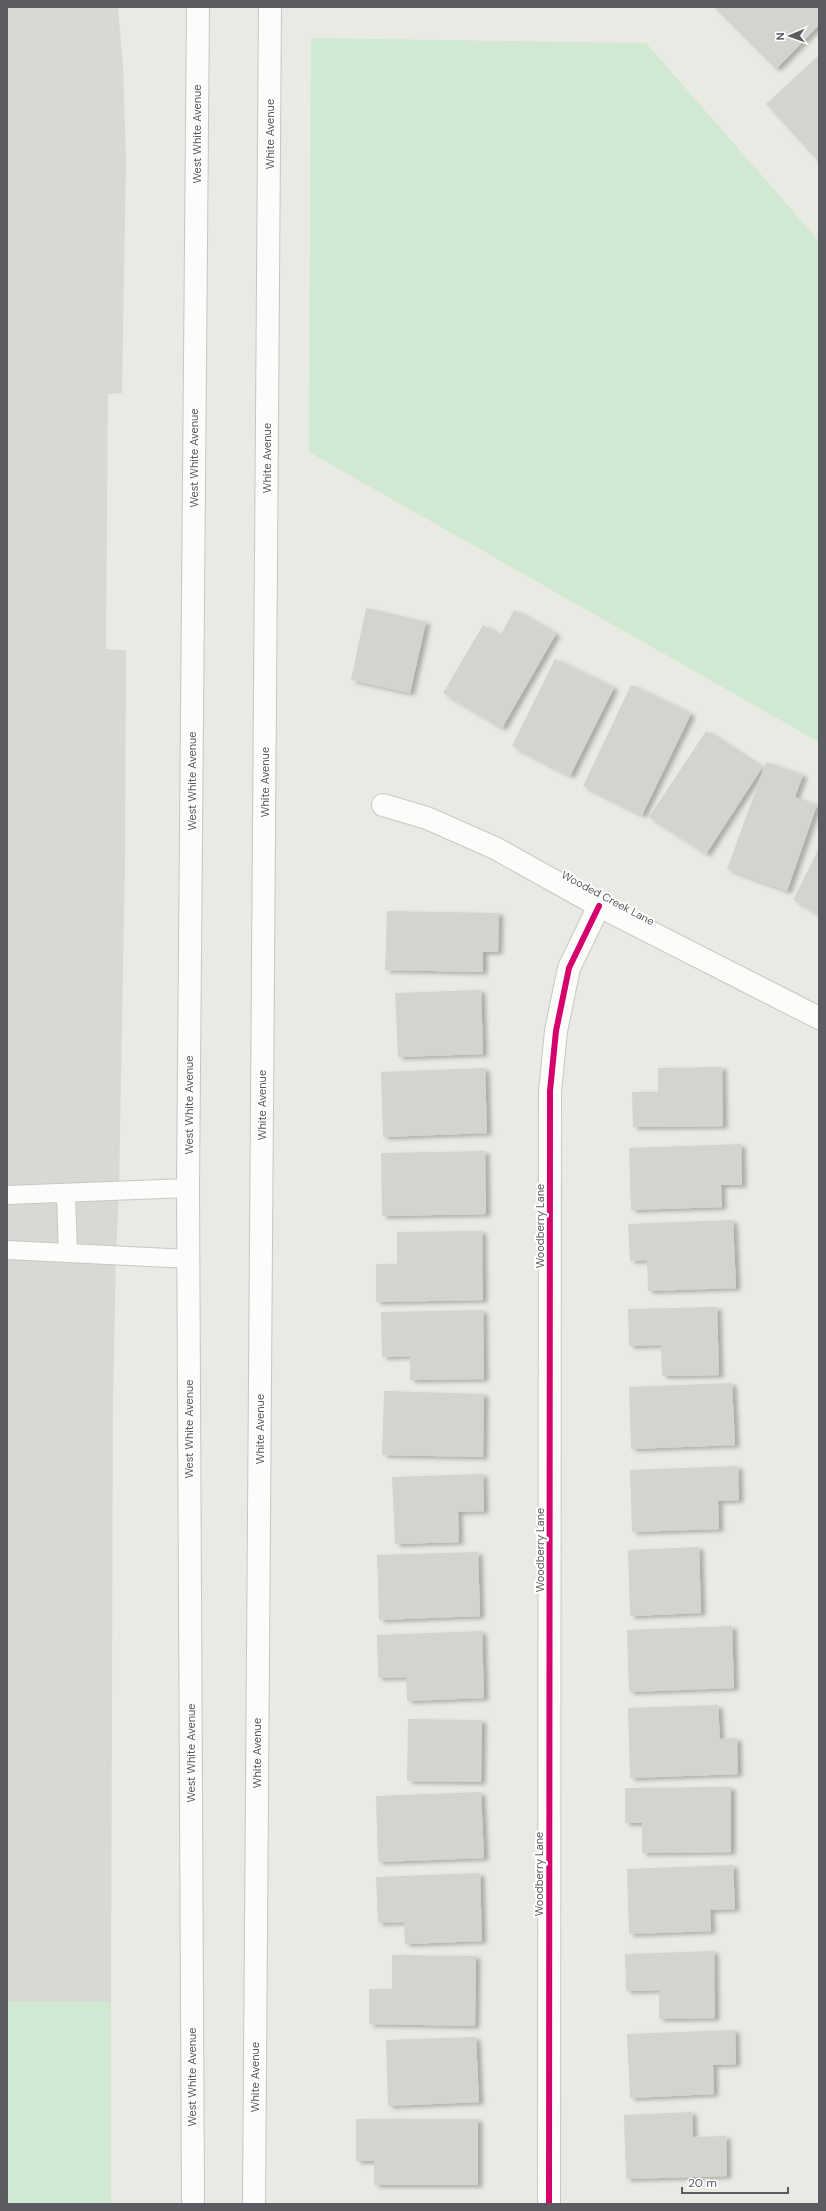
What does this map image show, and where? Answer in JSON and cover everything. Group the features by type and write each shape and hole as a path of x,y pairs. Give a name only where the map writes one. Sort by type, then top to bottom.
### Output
{"main road":[{"name":"West White Avenue","path":"193,2204 188,1188 198,7"},
{"name":"White Avenue","path":"254,2204 270,7"},
{"name":"Wooded Creek Lane","path":"383,805 427,818 495,848 599,906 819,1018"},
{"name":"Woodberry Lane","path":"549,2204 550,1091 556,1031 568,968 599,906"}],"lane":[{"path":"7,1195 188,1188"},
{"path":"66,1192 68,1252"},
{"path":"7,1250 189,1259"}],"shaded area":[{"path":"7,7 118,7 123,66 126,160 122,393 108,394 106,649 126,650 125,862 119,1191 113,1402 111,2002 7,2001"}],"green space":[{"path":"311,38 646,43 819,241 819,742 309,452"},
{"path":"7,2001 111,2002 111,2204 7,2204"}],"building":[{"path":"714,7 815,7 819,11 819,25 776,69"},
{"path":"819,55 819,162 766,104"},
{"path":"366,608 426,622 410,693 351,680"},
{"path":"514,610 556,634 502,728 443,693 483,625 500,636"},
{"path":"555,659 614,688 570,776 512,746"},
{"path":"631,685 691,714 642,815 583,786"},
{"path":"706,731 762,768 706,854 649,817"},
{"path":"766,762 803,775 795,797 817,805 787,891 727,869"},
{"path":"819,848 819,914 793,900"},
{"path":"387,911 499,913 498,952 483,952 483,972 385,970"},
{"path":"481,990 483,1054 398,1057 395,993"},
{"path":"722,1067 723,1126 633,1127 632,1092 658,1092 658,1068"},
{"path":"485,1068 487,1133 383,1137 381,1072"},
{"path":"741,1144 742,1185 721,1185 722,1207 631,1210 629,1148"},
{"path":"485,1151 486,1214 382,1216 381,1153"},
{"path":"733,1220 736,1288 648,1291 647,1260 630,1261 628,1224"},
{"path":"482,1231 483,1300 376,1302 376,1264 397,1264 397,1232"},
{"path":"717,1307 719,1375 662,1376 661,1345 629,1346 628,1309"},
{"path":"483,1310 484,1379 410,1380 410,1356 382,1357 381,1312"},
{"path":"732,1383 735,1445 631,1449 629,1387"},
{"path":"384,1391 484,1394 483,1457 382,1455"},
{"path":"738,1466 739,1500 718,1501 719,1529 632,1532 630,1470"},
{"path":"483,1474 484,1511 458,1512 459,1542 395,1544 392,1477"},
{"path":"699,1547 701,1613 630,1616 628,1550"},
{"path":"478,1552 480,1616 379,1620 377,1555"},
{"path":"732,1626 734,1688 629,1692 627,1630"},
{"path":"482,1631 484,1698 407,1701 406,1677 378,1678 377,1635"},
{"path":"718,1705 720,1739 737,1738 738,1774 630,1778 628,1708"},
{"path":"408,1719 482,1720 481,1782 407,1781"},
{"path":"731,1787 731,1852 642,1853 642,1823 625,1823 625,1788"},
{"path":"481,1792 484,1858 378,1862 376,1796"},
{"path":"733,1865 735,1909 710,1910 711,1931 629,1934 627,1869"},
{"path":"480,1873 482,1941 405,1944 404,1922 378,1923 376,1877"},
{"path":"714,1951 715,2018 659,2019 659,1990 626,1991 625,1954"},
{"path":"392,1955 476,1956 475,2026 369,2024 369,1989 392,1989"},
{"path":"735,2030 736,2064 713,2065 714,2094 630,2098 627,2034"},
{"path":"476,2037 479,2102 388,2106 386,2040"},
{"path":"692,2112 693,2137 726,2136 727,2176 626,2179 624,2115"},
{"path":"356,2119 478,2119 478,2185 374,2185 374,2161 356,2161"}],"cycle path":[{"path":"549,2204 550,1091 556,1031 569,968 599,906"}]}
